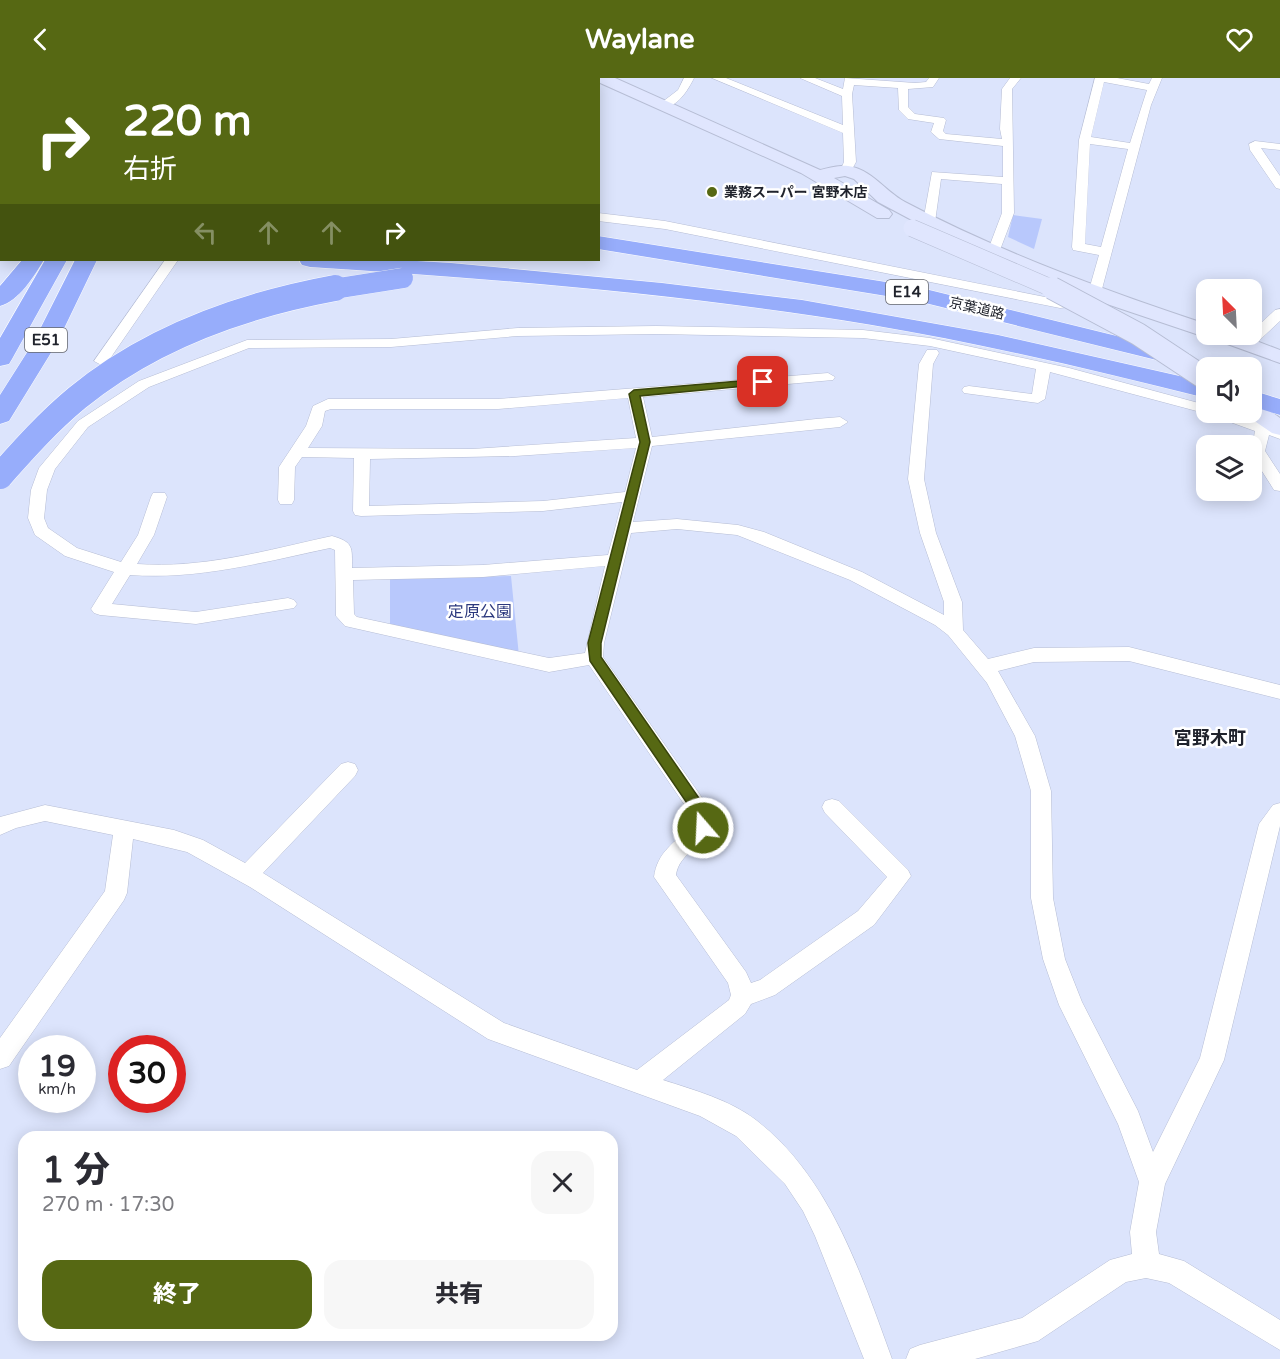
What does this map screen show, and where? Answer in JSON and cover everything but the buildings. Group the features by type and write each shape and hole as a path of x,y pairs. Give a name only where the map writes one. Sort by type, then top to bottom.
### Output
{"highway":[{"path":"600,230 750,254 917,294"},
{"name":"京葉道路","path":"600,242 917,294 1060,327 1196,364"},
{"name":"京葉道路","path":"600,255 729,275 882,304 1076,348 1196,382"},
{"path":"0,299 23,275 32,261"},
{"name":"E51","path":"0,359 55,261"},
{"name":"E51","path":"0,416 45,342 86,261"},
{"path":"326,261 578,282 749,301 883,320 1005,344 1196,388"},
{"path":"0,476 55,418 87,390 129,362 164,343 218,319 262,305 334,288 403,278 477,276 578,282"},
{"path":"1262,382 1280,387"},
{"path":"1262,403 1280,408"}],"street":[{"path":"602,78 819,175 875,210 994,250 1096,294 1196,328"},
{"path":"664,105 682,92 689,78"},
{"path":"717,78 849,131"},
{"path":"805,78 846,94"},
{"path":"846,171 850,162 846,94 850,80 929,85 934,78"},
{"path":"994,250 1008,213 1010,143 1006,129 1007,89 1016,78"},
{"path":"600,217 712,234 941,278 1060,304 1093,301 1096,294 1135,147 1155,83 1100,78 1085,140 1078,248 1107,252"},
{"path":"903,85 903,108 912,117 940,120 937,132 943,137 1010,143"},
{"path":"1085,140 1135,147"},
{"path":"1280,146 1255,144 1256,150 1280,185"},
{"path":"819,175 846,171 860,175 884,198 921,225 1072,297 1138,334 1196,372"},
{"path":"921,225 936,175 1009,181"},
{"path":"144,384 101,361 170,261"},
{"path":"1262,330 1280,313"},
{"path":"594,658 549,665 351,622 345,616 343,548 332,542 219,566 152,571 124,569 71,552 41,531 36,518 39,490 47,468 83,424 144,384 247,344 275,342 391,343 518,332 656,330 863,334 930,342 1044,366 1196,407"},
{"path":"1246,345 1280,357"},
{"path":"932,353 926,364 916,479 928,533 953,602 954,631"},
{"path":"969,390 1038,399 1044,366"},
{"path":"286,500 287,467 314,426 318,409 328,404 498,404 828,376"},
{"path":"634,394 645,442 595,643 594,658 696,805 703,828 693,840 672,855 665,867 665,878 738,979 743,996"},
{"path":"297,452 362,455 505,453 645,442 840,422"},
{"path":"1254,423 1272,428 1280,434"},
{"path":"1272,428 1257,451 1280,486"},
{"path":"362,455 361,511 543,506 631,496"},
{"path":"159,497 146,535 100,609 196,618 288,604"},
{"path":"624,528 677,525 738,530 758,536 856,576 941,621 954,631 986,668 1025,736 1041,791 1042,898 1054,959 1071,1005 1129,1120 1152,1182"},
{"path":"344,574 483,571 615,560"},
{"path":"986,668 1034,655 1129,654 1280,692"},
{"path":"247,875 348,770"},
{"path":"640,1083 737,1007 743,996 767,988 866,918 900,876 832,807"},
{"path":"1146,1264 1143,1232 1152,1182 1212,1060 1269,824 1280,811"},
{"path":"0,827 27,816 45,813 174,839 195,846 247,875 495,1031 707,1107 745,1127 794,1175 825,1227 878,1359"},
{"path":"0,1058 116,893 124,829"},
{"path":"920,1359 1028,1331 1075,1302 1120,1270 1146,1264 1174,1271 1280,1336"}],"green space":[{"path":"1013,215 1042,219 1034,249 1008,237"},
{"name":"定原公園","path":"511,576 519,656 390,624 390,579"}],"place":[{"name":"業務スーパー 宮野木店","path":"712,192"}],"district":[{"name":"宮野木町","path":"1210,738"}],"route":[{"path":"703,828 696,805 594,658 595,643 645,442 634,394 763,382"}]}
